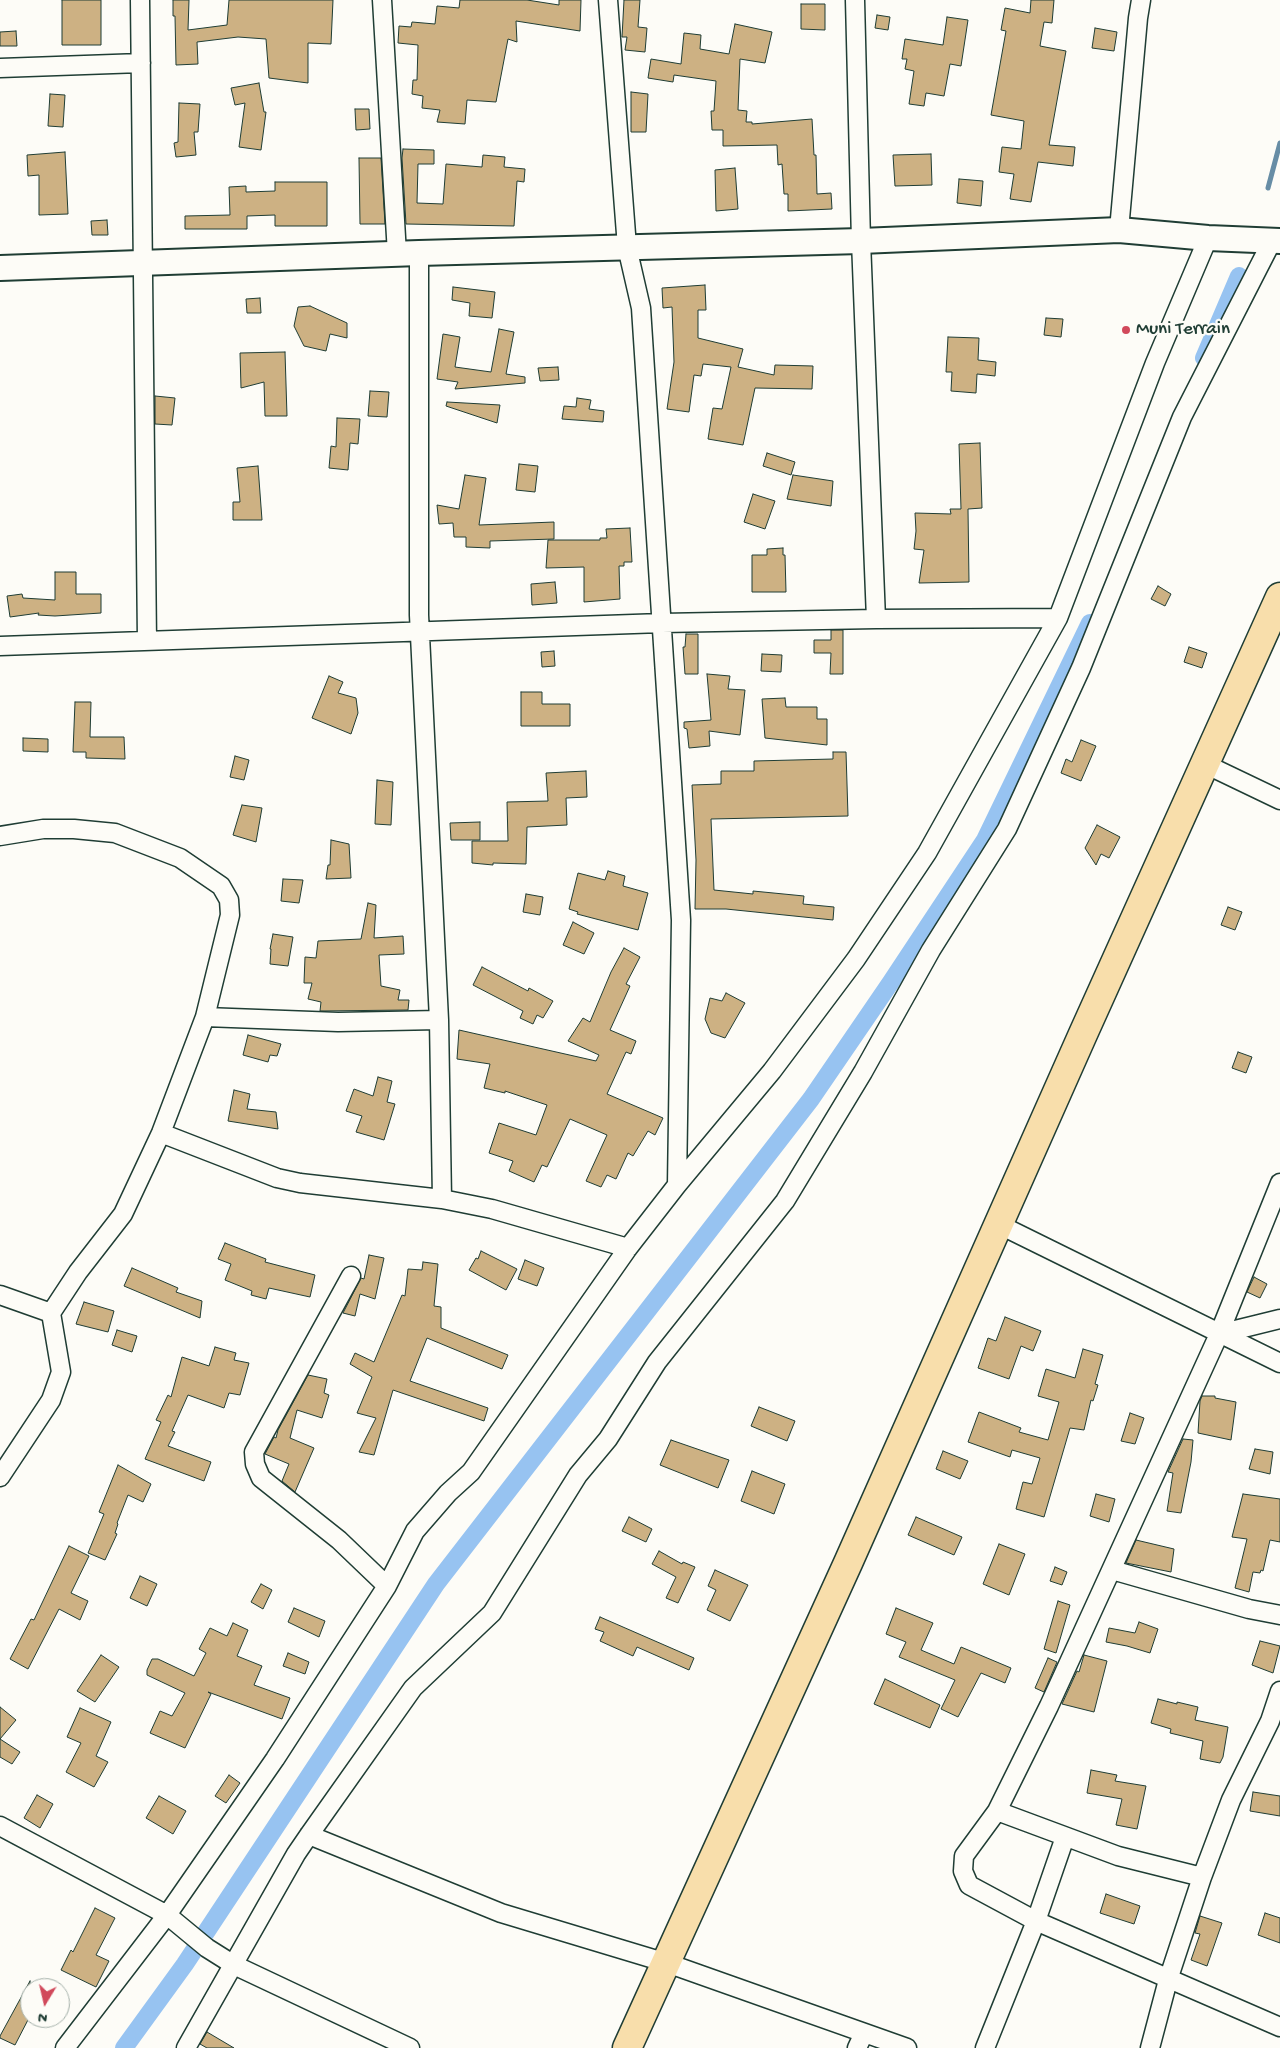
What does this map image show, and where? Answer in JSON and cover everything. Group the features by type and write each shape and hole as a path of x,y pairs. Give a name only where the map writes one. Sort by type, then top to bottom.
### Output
{"highway":[{"path":"627,2048 667,1963 1280,597"}],"main road":[{"path":"0,268 408,253 860,241 1119,230 1208,238 1276,241"}],"street":[{"path":"140,0 148,641"},
{"path":"382,0 408,253 420,631 440,1020 442,1199"},
{"path":"608,0 627,247 641,308 681,920 677,1185"},
{"path":"855,0 860,241 876,618"},
{"path":"1119,230 1141,0"},
{"path":"0,68 141,63"},
{"path":"65,2048 169,1917 275,1759 387,1586 415,1531 448,1493 471,1472 628,1248 677,1185 772,1071 856,959 927,853 1058,618 1155,363 1208,238"},
{"path":"186,2048 291,1862 309,1835 413,1688 492,1613 578,1474 608,1439 657,1362 790,1193 863,1072 931,950 1007,829 1081,668 1182,417 1276,241"},
{"path":"0,646 662,623 876,618 1058,618"},
{"path":"1205,764 1280,800"},
{"path":"0,836 43,829 115,833 180,858 221,886 229,900 230,916 205,1017 161,1133 123,1214 78,1272 51,1313 61,1372 51,1400 0,1477"},
{"path":"205,1017 338,1022 440,1020"},
{"path":"161,1133 277,1178 318,1186 442,1199 492,1209 628,1248"},
{"path":"1280,1183 1219,1334 1112,1570 1049,1706 997,1811 964,1856 963,1871 969,1885 1036,1921 1280,2028"},
{"path":"998,1224 1280,1363"},
{"path":"351,1276 254,1452 255,1464 261,1478 339,1540 387,1586"},
{"path":"0,1295 51,1313"},
{"path":"1219,1334 1280,1319"},
{"path":"1112,1570 1249,1609 1280,1615"},
{"path":"1150,2048 1168,1980 1202,1877 1231,1800 1275,1723 1280,1691"},
{"path":"997,1811 1118,1856 1202,1877"},
{"path":"0,1826 169,1917 207,1948 234,1965 392,2044 410,2048"},
{"path":"309,1835 501,1913 667,1963 860,2041 907,2048"},
{"path":"985,2048 1036,1921 1065,1837"}],"building":[{"path":"62,0 101,0 101,45 62,45"},
{"path":"173,0 189,0 188,30 227,25 229,0 333,0 331,44 308,43 308,83 269,78 266,39 238,37 197,42 198,64 176,65"},
{"path":"460,0 527,0 559,5 559,0 581,0 580,31 516,21 517,42 508,39 496,102 467,100 465,124 437,122 440,110 422,108 423,96 412,94 413,80 417,80 418,45 398,43 399,26 411,27 412,22 435,24 437,6 459,8"},
{"path":"624,0 640,0 638,27 647,28 645,52 625,50 627,37 622,37"},
{"path":"1031,0 1054,0 1052,23 1044,22 1040,46 1066,51 1049,145 1075,147 1073,166 1038,162 1031,202 1010,199 1014,174 999,172 1002,147 1021,149 1024,121 991,115 1006,31 1001,30 1005,8 1030,13"},
{"path":"801,4 825,4 825,30 801,29"},
{"path":"877,15 890,17 888,30 875,28"},
{"path":"947,17 968,20 961,66 950,64 944,96 926,93 924,106 909,104 914,71 905,69 907,59 902,59 905,39 943,45"},
{"path":"735,24 772,32 765,63 740,59 738,110 747,111 746,122 752,122 752,124 812,119 814,155 816,155 817,194 831,193 832,209 788,211 788,194 784,194 782,164 778,165 777,145 723,146 723,130 712,130 711,111 714,111 716,81 674,75 673,82 648,78 651,59 681,64 684,33 701,35 700,49 729,54"},
{"path":"1095,28 1117,32 1114,51 1092,48"},
{"path":"16,31 17,46 0,46 0,32"},
{"path":"259,83 264,112 266,112 261,150 239,147 245,103 235,105 231,88"},
{"path":"631,92 648,94 646,132 631,132"},
{"path":"50,94 65,95 63,127 48,126"},
{"path":"179,103 200,104 198,132 194,132 196,155 176,157 174,143 178,142"},
{"path":"355,109 369,109 370,129 356,130"},
{"path":"403,149 434,150 434,164 418,164 417,203 443,204 446,164 482,167 483,155 505,157 504,167 525,169 524,182 517,181 514,226 406,224"},
{"path":"65,152 68,214 39,215 39,175 28,176 27,155"},
{"path":"931,154 932,185 895,186 893,155"},
{"path":"359,158 381,158 385,224 360,224"},
{"path":"735,168 738,209 716,211 715,170"},
{"path":"959,179 983,181 981,206 957,203"},
{"path":"275,182 327,182 327,226 275,226 275,215 247,216 247,229 185,229 185,216 230,215 229,187 246,186 246,192 275,191"},
{"path":"107,220 108,235 92,235 91,221"},
{"path":"705,285 706,310 698,310 698,338 743,349 738,367 774,375 775,365 813,366 812,389 755,388 743,445 708,439 713,408 722,409 731,367 703,364 701,376 694,375 689,412 667,409 674,362 672,307 663,308 662,288"},
{"path":"453,287 495,292 492,318 469,316 470,303 452,300"},
{"path":"260,298 261,313 247,313 246,299"},
{"path":"310,306 347,323 347,338 330,334 326,351 304,346 294,326 298,307"},
{"path":"1046,318 1063,319 1061,337 1044,335"},
{"path":"499,329 514,332 506,374 525,377 525,383 455,389 458,382 437,379 443,334 460,337 455,367 491,372"},
{"path":"948,337 979,338 978,360 996,362 995,376 977,374 976,393 951,391 952,372 946,372"},
{"path":"285,352 287,416 265,416 264,382 241,388 240,353"},
{"path":"558,367 559,380 540,381 538,368"},
{"path":"370,391 389,392 387,417 368,416"},
{"path":"155,396 175,398 172,425 155,424"},
{"path":"577,398 591,400 589,409 604,411 603,422 562,419 564,406 576,407"},
{"path":"447,402 500,405 497,423 446,406"},
{"path":"337,418 360,419 358,444 350,443 348,470 329,468 331,446 336,447"},
{"path":"980,443 982,508 968,509 969,582 919,583 924,550 914,549 915,513 951,514 950,509 961,509 959,444"},
{"path":"767,453 795,462 791,475 763,466"},
{"path":"519,464 538,466 535,492 516,490"},
{"path":"258,466 262,520 233,520 233,502 240,502 237,468"},
{"path":"465,475 486,478 479,525 554,522 554,539 490,541 490,548 466,547 466,537 454,537 453,523 439,524 437,505 459,509"},
{"path":"793,475 833,481 831,506 787,499"},
{"path":"753,494 775,501 765,529 744,522"},
{"path":"630,528 632,562 624,562 624,566 619,566 620,599 584,602 584,567 546,568 548,540 600,540 600,538 607,538 606,529"},
{"path":"783,548 783,555 785,555 786,592 752,592 752,555 767,555 767,549"},
{"path":"55,572 76,572 76,594 101,594 101,613 55,616 38,615 39,613 10,617 7,596 22,594 23,598 55,600"},
{"path":"555,582 557,603 532,605 531,584"},
{"path":"1158,586 1171,594 1165,606 1151,599"},
{"path":"831,630 843,630 843,674 830,674 831,653 814,653 814,640 831,640"},
{"path":"686,634 698,634 698,674 685,674 683,647 685,647"},
{"path":"1189,647 1207,653 1202,668 1184,662"},
{"path":"554,651 555,666 542,667 541,652"},
{"path":"762,654 782,655 781,672 761,671"},
{"path":"707,674 730,676 728,689 745,690 740,735 709,731 710,746 689,748 687,729 684,728 684,722 711,720"},
{"path":"329,676 343,682 338,693 356,698 358,713 351,734 312,718"},
{"path":"521,692 542,692 542,704 570,704 570,726 521,726"},
{"path":"785,698 786,707 817,707 817,719 827,719 827,745 765,738 762,699"},
{"path":"75,702 91,702 90,737 124,737 125,759 86,758 86,752 73,752"},
{"path":"23,738 48,739 48,752 23,751"},
{"path":"1081,740 1096,746 1081,781 1061,773 1066,759 1072,762"},
{"path":"833,752 846,752 848,816 711,819 714,890 753,894 753,891 804,896 803,904 834,907 833,920 726,909 695,909 696,860 692,785 721,784 721,771 754,771 754,761 833,759"},
{"path":"235,756 249,760 244,780 230,777"},
{"path":"586,771 587,797 566,798 567,825 527,827 526,864 493,863 493,865 472,863 472,841 508,841 507,802 548,801 546,773"},
{"path":"377,780 393,782 391,825 375,824"},
{"path":"242,805 262,808 256,842 233,835"},
{"path":"480,822 480,840 451,840 450,823"},
{"path":"1097,825 1120,837 1109,858 1101,854 1096,865 1085,848"},
{"path":"331,840 349,844 351,878 326,879 328,865 330,865"},
{"path":"608,871 625,876 623,886 648,893 638,930 577,914 578,912 569,909 578,873 605,880"},
{"path":"283,879 303,880 299,903 281,901"},
{"path":"526,894 543,897 540,915 523,912"},
{"path":"368,903 376,905 374,938 403,936 404,954 379,955 381,986 400,990 398,1000 409,1000 408,1010 320,1011 321,1002 308,999 312,983 304,983 305,957 316,958 318,941 361,939"},
{"path":"1228,907 1242,912 1235,930 1221,925"},
{"path":"573,922 594,933 584,954 563,945"},
{"path":"273,934 293,937 288,966 270,964"},
{"path":"624,948 640,957 626,984 630,986 610,1030 636,1041 631,1054 626,1052 607,1094 663,1118 655,1135 648,1131 633,1156 628,1153 616,1179 607,1175 601,1187 586,1181 607,1135 570,1119 547,1167 542,1165 534,1182 509,1171 513,1161 489,1153 499,1123 536,1135 547,1105 505,1091 505,1093 484,1088 490,1064 457,1059 459,1030 596,1061 599,1055 568,1041 583,1018 590,1022 611,972"},
{"path":"482,967 528,991 529,988 553,1001 543,1018 537,1015 533,1024 520,1018 523,1011 473,985"},
{"path":"726,993 745,1003 725,1038 711,1033 705,1019 710,998 722,1001"},
{"path":"248,1035 281,1044 277,1056 270,1055 268,1062 243,1055"},
{"path":"1238,1052 1252,1057 1246,1073 1232,1068"},
{"path":"378,1077 392,1081 387,1102 395,1104 384,1140 356,1132 362,1116 346,1111 354,1089 373,1096"},
{"path":"234,1090 250,1094 247,1109 276,1112 278,1129 228,1121"},
{"path":"225,1243 266,1259 265,1262 315,1275 310,1297 269,1288 266,1299 251,1295 252,1291 225,1280 231,1264 218,1259"},
{"path":"481,1251 517,1269 506,1290 469,1270 476,1258 478,1259"},
{"path":"369,1255 384,1258 375,1299 360,1294 355,1316 343,1313 361,1278 364,1279"},
{"path":"525,1260 544,1268 537,1286 518,1279"},
{"path":"423,1262 438,1264 434,1306 441,1307 441,1328 508,1355 502,1369 427,1338 410,1381 488,1408 484,1421 393,1390 374,1455 359,1452 376,1418 357,1413 372,1377 350,1364 355,1353 374,1362 402,1295 405,1296 408,1269 422,1270"},
{"path":"132,1268 178,1288 176,1292 202,1301 200,1318 124,1286"},
{"path":"1254,1277 1267,1284 1260,1298 1247,1292"},
{"path":"84,1302 114,1311 108,1332 76,1324"},
{"path":"1005,1317 1041,1331 1033,1351 1021,1346 1009,1379 978,1368 988,1338 996,1341"},
{"path":"117,1330 137,1336 132,1352 112,1345"},
{"path":"215,1347 236,1353 234,1360 249,1363 240,1395 229,1393 224,1408 188,1395 172,1431 175,1432 168,1446 211,1462 204,1481 145,1459 161,1422 156,1420 168,1395 171,1397 182,1357 209,1366"},
{"path":"1083,1349 1103,1355 1095,1384 1098,1385 1093,1401 1091,1400 1084,1430 1070,1428 1044,1517 1016,1509 1023,1482 1032,1484 1040,1458 1012,1450 1010,1457 968,1442 979,1412 1021,1428 1019,1432 1048,1440 1059,1402 1038,1396 1046,1369 1075,1378"},
{"path":"308,1375 327,1379 324,1393 329,1395 322,1418 297,1410 290,1438 314,1448 295,1492 282,1481 289,1464 265,1454 274,1437 276,1438 278,1430"},
{"path":"1202,1396 1215,1396 1215,1398 1236,1402 1231,1440 1198,1433"},
{"path":"759,1407 795,1421 787,1441 751,1426"},
{"path":"1130,1413 1144,1418 1135,1444 1121,1441"},
{"path":"1183,1439 1193,1440 1191,1462 1181,1513 1167,1511 1173,1473 1168,1472"},
{"path":"671,1440 729,1460 718,1488 660,1465"},
{"path":"1255,1449 1273,1452 1270,1474 1249,1469"},
{"path":"943,1451 968,1461 960,1479 936,1469"},
{"path":"118,1465 151,1484 143,1502 128,1495 117,1523 115,1533 117,1534 105,1560 88,1553 104,1514 99,1512"},
{"path":"752,1471 785,1484 774,1514 741,1501"},
{"path":"1096,1494 1115,1499 1109,1522 1090,1516"},
{"path":"1243,1494 1280,1499 1280,1542 1270,1540 1263,1571 1261,1570 1260,1573 1253,1572 1249,1592 1235,1588 1247,1539 1232,1537"},
{"path":"629,1517 652,1529 646,1542 622,1531"},
{"path":"916,1517 962,1537 954,1555 908,1535"},
{"path":"1136,1540 1174,1549 1171,1572 1126,1563"},
{"path":"999,1544 1025,1554 1009,1595 983,1584"},
{"path":"69,1546 89,1556 71,1593 88,1601 80,1620 59,1609 28,1669 10,1659 31,1619 34,1620"},
{"path":"659,1551 682,1564 683,1562 695,1567 678,1603 666,1598 676,1577 652,1564"},
{"path":"1055,1567 1067,1572 1062,1585 1050,1581"},
{"path":"715,1570 748,1585 730,1621 707,1610 716,1590 708,1586"},
{"path":"140,1576 157,1584 147,1606 130,1598"},
{"path":"261,1584 272,1590 263,1609 251,1602"},
{"path":"1058,1601 1070,1605 1056,1653 1044,1649"},
{"path":"294,1608 325,1621 319,1637 288,1622"},
{"path":"896,1608 933,1623 921,1650 954,1664 961,1647 1011,1668 1005,1683 981,1673 958,1717 941,1709 955,1680 899,1657 906,1642 886,1634"},
{"path":"600,1617 694,1658 689,1670 637,1647 633,1656 600,1641 604,1632 595,1629"},
{"path":"1139,1622 1158,1629 1150,1653 1106,1642 1109,1628 1135,1633"},
{"path":"233,1623 248,1630 237,1656 262,1666 254,1685 290,1698 282,1719 208,1692 211,1694 185,1748 150,1733 160,1711 172,1716 185,1693 147,1675 152,1659 158,1659 194,1676 206,1653 199,1649 210,1628 227,1636"},
{"path":"1260,1641 1280,1646 1273,1673 1252,1665"},
{"path":"288,1653 309,1662 305,1674 283,1666"},
{"path":"101,1655 119,1667 95,1702 77,1691"},
{"path":"1084,1655 1107,1661 1094,1712 1062,1704 1077,1671 1079,1672"},
{"path":"1048,1658 1057,1662 1044,1692 1035,1688"},
{"path":"885,1679 940,1705 930,1728 874,1704"},
{"path":"1158,1699 1198,1707 1195,1720 1228,1727 1223,1757 1220,1763 1200,1759 1203,1741 1170,1733 1171,1729 1151,1723"},
{"path":"0,1707 16,1720 0,1739"},
{"path":"80,1708 111,1722 96,1756 108,1762 94,1787 66,1772 81,1743 67,1737"},
{"path":"0,1739 20,1752 12,1764 0,1757"},
{"path":"1091,1770 1117,1775 1115,1781 1146,1786 1137,1829 1116,1825 1122,1799 1087,1793"},
{"path":"229,1775 240,1783 226,1803 215,1796"},
{"path":"1253,1792 1280,1796 1280,1816 1250,1811"},
{"path":"37,1795 53,1804 40,1828 24,1818"},
{"path":"159,1796 186,1811 173,1834 146,1818"},
{"path":"1106,1894 1140,1906 1134,1924 1100,1913"},
{"path":"95,1908 115,1918 96,1955 109,1961 96,1987 61,1970 71,1950 73,1952"},
{"path":"1265,1913 1280,1918 1280,1943 1258,1935"},
{"path":"1200,1916 1222,1923 1207,1966 1191,1960 1200,1934 1195,1933"},
{"path":"20,1999 20,2028 24,2028 15,2045 0,2038"},
{"path":"207,2032 234,2048 207,2048 200,2044"}],"waterway":[{"path":"1268,188 1280,143"},
{"path":"1204,358 1239,276"},
{"path":"124,2048 185,1964 436,1584 811,1099 891,982 985,840 1090,623"}],"place":[{"name":"Muni Terrain","path":"1126,330"}]}
